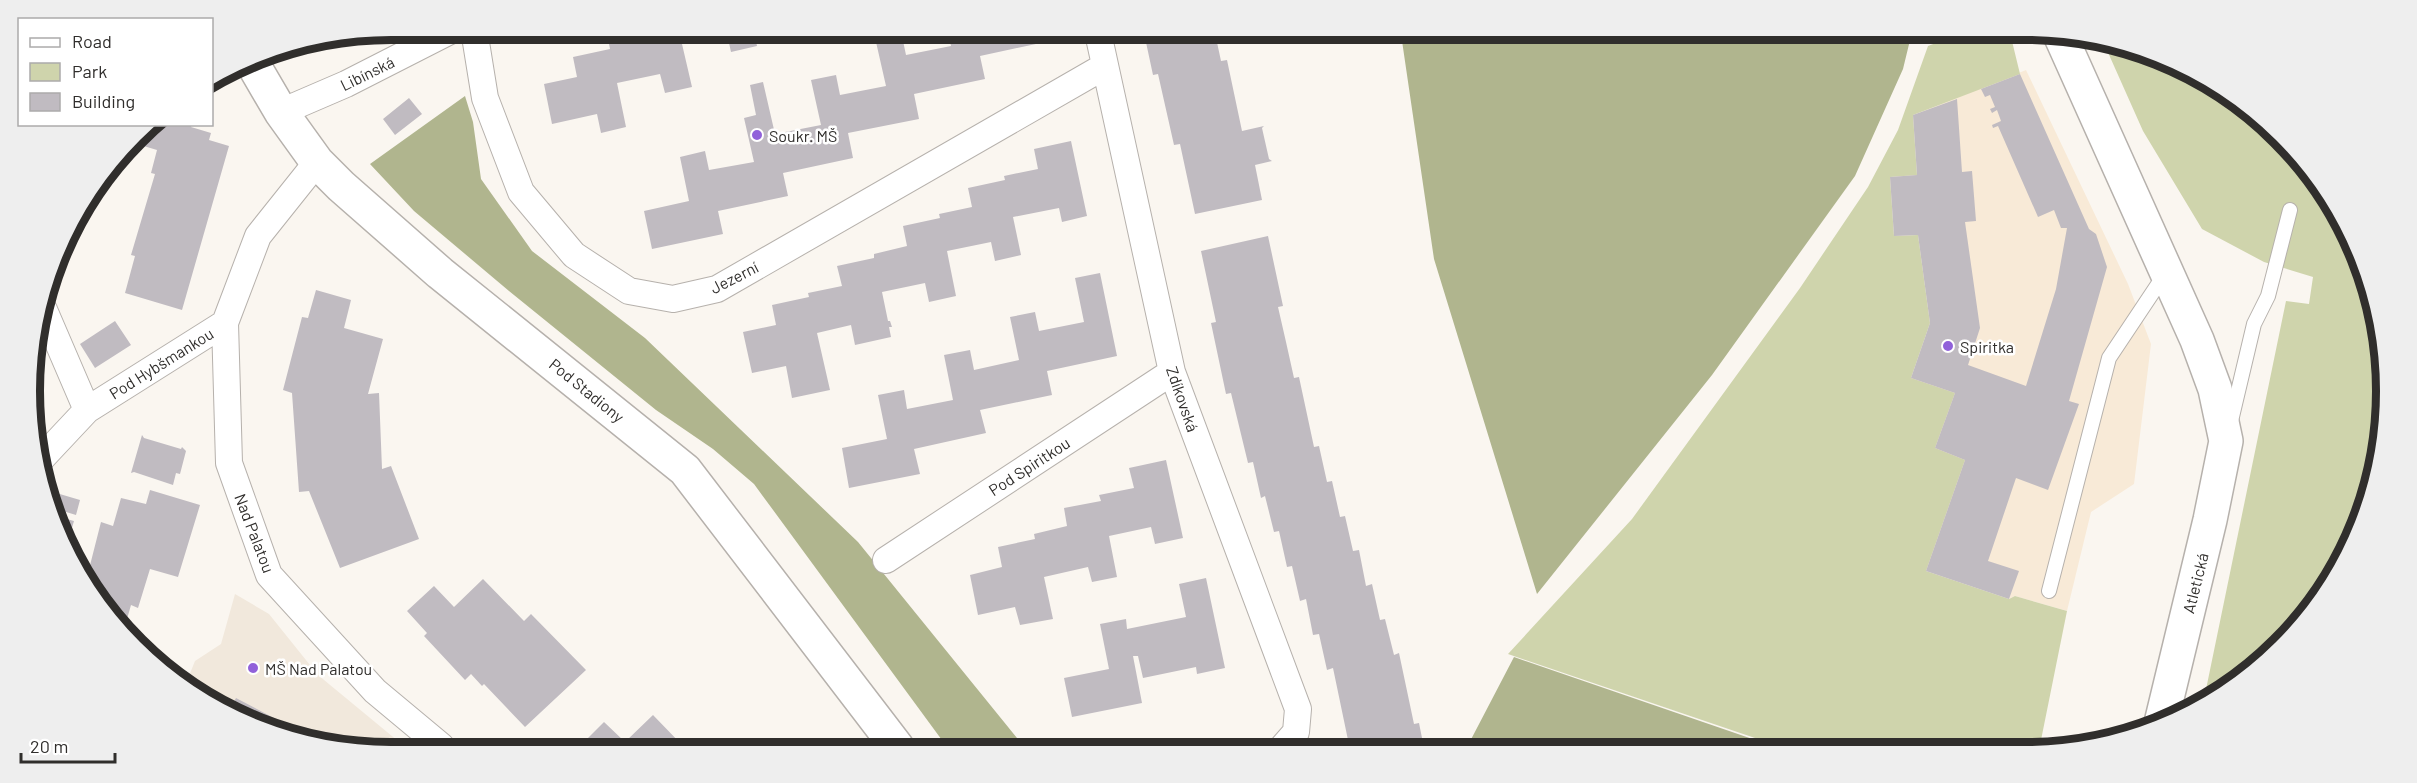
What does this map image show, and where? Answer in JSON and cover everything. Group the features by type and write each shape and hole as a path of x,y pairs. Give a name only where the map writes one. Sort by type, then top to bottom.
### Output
{"main road":[{"path":"2064,43 2165,274 2197,340 2215,389 2226,441"},
{"name":"Pod Stadiony","path":"255,68 281,112 317,162 341,186 440,273 685,470 893,742"},
{"name":"Atletická","path":"2163,715 2210,520 2226,441"}],"street":[{"name":"Libínská","path":"281,112 346,84 432,40"},
{"name":"Jezerní","path":"476,40 485,98 521,192 574,255 629,291 673,299 717,289 1105,66"},
{"name":"Zdíkovská","path":"1099,40 1172,372 1298,709 1296,732 1287,742"},
{"name":"Pod Hybšmankou","path":"46,453 87,410 225,323 258,236 317,162"},
{"path":"48,319 87,410"},
{"name":"Nad Palatou","path":"225,323 230,463 269,575 375,691 436,742"},
{"name":"Pod Spiritkou","path":"886,560 1172,372"}],"lane":[{"path":"2226,441 2254,324 2268,296 2290,210"},
{"path":"2049,591 2109,358 2165,274"}],"shaded area":[{"path":"2026,70 2128,284 2151,344 2134,484 2091,512 2067,611 2015,596 2009,599 1926,571 1935,448 1911,378 1930,323 1918,235 1894,236 1890,177 1917,174 1913,115"},
{"name":"MŠ Nad Palatou","path":"235,594 269,614 318,675 399,742 369,742 301,731 257,716 216,695 188,678 195,661 221,644"}],"green space":[{"path":"1402,40 1910,40 1903,69 1855,176 1712,375 1537,594 1434,259"},
{"path":"1944,40 2012,40 2020,74 1913,115 1917,175 1890,177 1894,236 1918,235 1930,323 1911,378 1955,393 1935,448 1965,460 1926,571 2009,599 2015,596 2067,611 2041,742 1766,742 1508,654 1632,519 1800,288 1868,187 1898,130 1928,46"},
{"path":"2107,50 2160,67 2221,100 2274,143 2289,160 2317,196 2350,257 2365,301 2376,369 2376,414 2370,460 2358,504 2340,547 2317,587 2274,640 2239,670 2205,692 2286,301 2309,304 2313,277 2264,262 2202,229 2143,131"},
{"path":"465,96 473,122 481,179 532,251 645,338 858,542 1020,742 943,742 754,484 713,449 656,410 509,291 414,211 370,164"},
{"path":"1514,657 1761,742 1470,742"}],"building":[{"path":"628,40 700,40 682,44 692,87 665,93 660,74 617,83 626,127 601,133 597,114 552,124 544,84 577,77 573,57 610,49 609,44"},
{"path":"728,40 756,40 757,46 731,52"},
{"path":"903,40 906,55 951,46 950,40 1050,41 980,56 985,79 914,94 919,119 848,133 853,158 783,173 788,196 718,211 723,234 652,249 644,211 689,201 680,157 705,151 709,170 754,162 744,118 756,115 750,85 763,82 775,134 821,125 811,80 836,75 840,95 886,86 876,42"},
{"path":"1146,40 1216,40 1221,61 1227,60 1242,131 1264,126 1262,128 1269,159 1272,161 1255,165 1262,200 1195,214 1180,144 1174,145 1158,74 1153,75"},
{"name":"Spiritka","path":"2020,74 2089,229 2096,234 2107,267 2069,401 2079,404 2048,490 2016,478 1988,561 2019,571 2009,599 1926,571 1965,460 1935,448 1955,393 1911,378 1930,323 1918,235 1894,236 1890,177 1917,175 1913,115 1957,99 1962,172 1972,171 1976,221 1965,222 1980,328 1968,365 2026,386 2056,289 2067,228 2061,228 2054,210 2038,217 1998,126 1993,128 1992,125 2001,121 1997,110 1992,113 1990,109 1995,107 1990,95 1985,97 1981,89"},
{"path":"409,98 422,114 395,135 383,119"},
{"path":"162,126 191,126 211,133 209,140 229,146 182,310 125,293 135,256 131,255 155,174 151,173 157,150 141,145"},
{"path":"1071,141 1087,216 1062,222 1059,208 1013,217 1021,255 995,261 991,242 947,251 956,296 929,302 925,283 882,292 888,321 892,327 889,327 891,337 855,345 851,325 817,333 830,390 792,398 786,366 752,373 743,332 776,325 772,305 809,297 808,293 842,286 837,266 874,258 874,254 907,246 903,226 940,218 939,214 972,207 968,188 1005,180 1004,176 1038,169 1034,149"},
{"path":"1268,236 1283,306 1278,307 1294,378 1299,377 1314,447 1319,446 1327,482 1332,481 1340,517 1345,516 1353,551 1359,550 1366,586 1372,584 1380,620 1385,619 1394,655 1399,653 1414,724 1419,723 1423,742 1352,742 1351,739 1348,740 1333,668 1327,670 1319,634 1313,635 1306,599 1300,601 1292,566 1287,567 1279,531 1274,532 1265,496 1261,498 1253,462 1248,463 1231,393 1226,394 1211,323 1216,322 1201,251"},
{"path":"1100,273 1117,356 1047,371 1052,395 980,410 986,433 914,449 920,474 849,488 842,448 887,439 878,395 904,390 907,409 953,400 944,355 970,350 974,370 1019,360 1010,317 1035,312 1039,331 1084,322 1075,278"},
{"path":"316,290 351,300 344,328 383,339 368,394 379,393 382,469 391,466 419,539 340,568 309,491 299,492 292,393 283,390 302,317 308,318"},
{"path":"115,321 131,345 95,368 80,344"},
{"path":"142,435 144,438 181,449 182,447 186,451 180,474 176,473 173,485 131,473"},
{"path":"1166,460 1183,538 1155,544 1151,527 1109,536 1117,577 1092,582 1088,567 1044,577 1053,619 1020,625 1015,607 978,615 970,575 1002,567 998,547 1035,539 1034,534 1067,526 1064,508 1101,501 1099,495 1134,488 1129,468"},
{"path":"150,490 200,505 178,577 150,569 138,608 131,605 126,621 89,569 101,522 113,526 121,498 146,504"},
{"path":"55,493 80,500 76,515 61,511"},
{"path":"64,518 74,521 70,533"},
{"path":"1206,578 1225,668 1197,674 1196,667 1143,678 1138,656 1133,656 1142,703 1072,717 1064,678 1109,669 1100,624 1126,619 1127,629 1186,617 1179,584"},
{"path":"483,579 524,621 531,614 586,670 525,727 484,684 482,686 471,674 465,680 424,636 427,633 407,611 434,586 454,607"},
{"path":"236,698 295,729 257,716 233,704"},
{"path":"653,715 679,742 625,742"},
{"path":"604,722 625,742 584,742"}],"place":[{"name":"Soukr. MŠ","path":"757,135"},
{"name":"Spiritka","path":"1948,346"},
{"name":"MŠ Nad Palatou","path":"253,668"}]}
